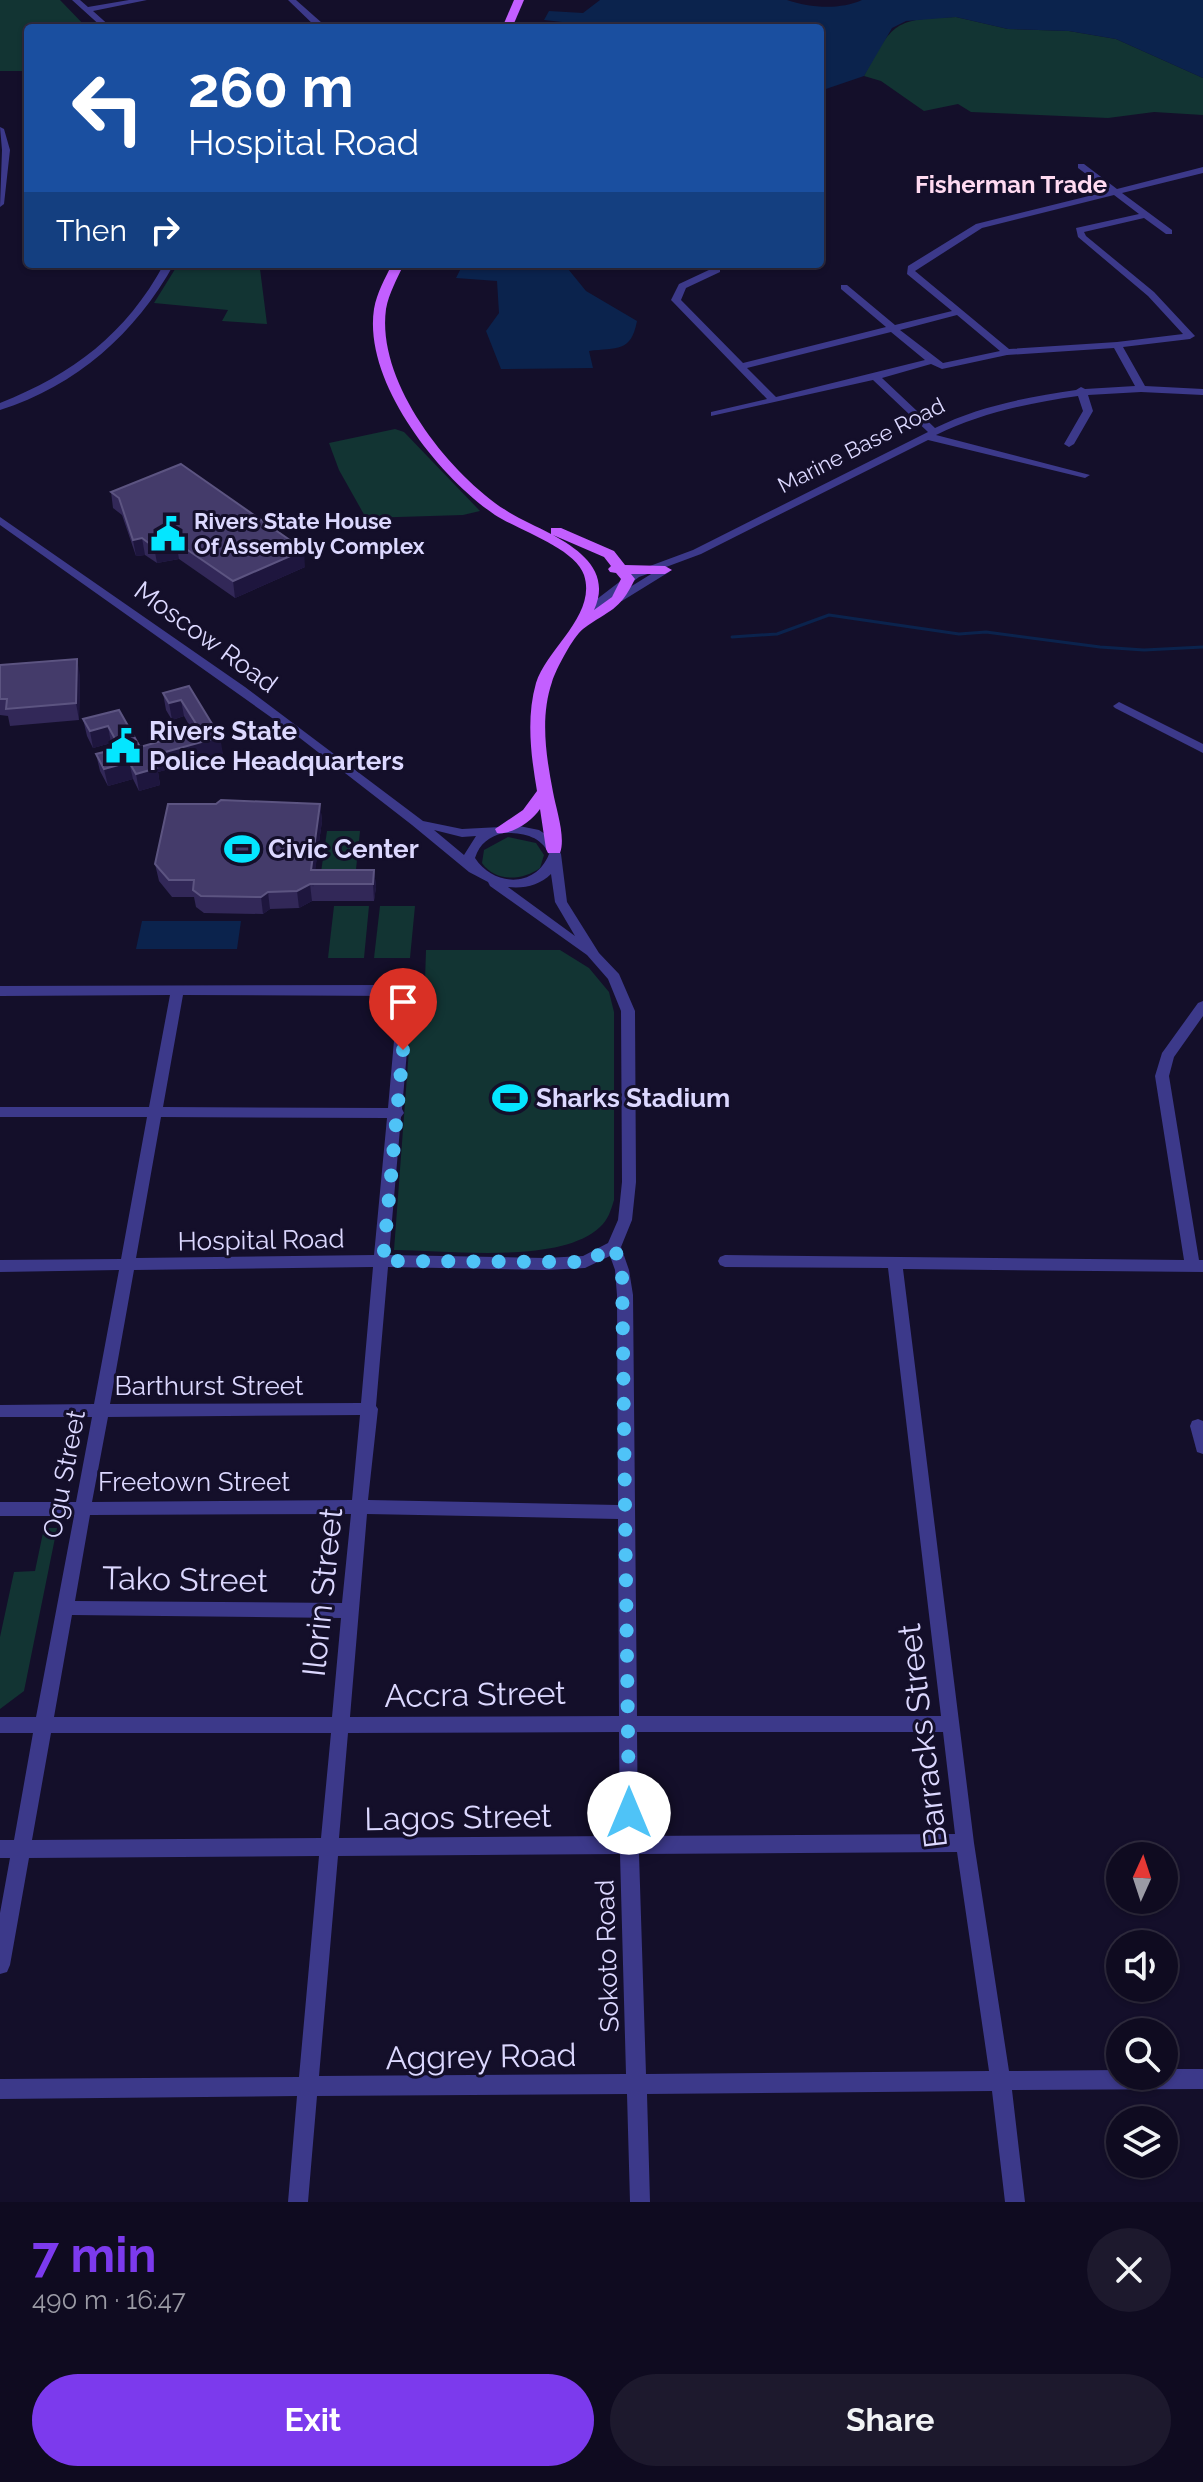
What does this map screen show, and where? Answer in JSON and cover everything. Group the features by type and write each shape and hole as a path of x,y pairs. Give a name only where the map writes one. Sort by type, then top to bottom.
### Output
{"main road":[{"path":"509,24 519,0"},
{"path":"396,268 386,287 382,306 381,330 387,371 409,416 451,468 472,491 501,513 575,554 626,575 665,566"},
{"path":"451,468 522,514 609,554 665,566"},
{"path":"555,854 549,807 543,794 539,707 550,664 588,611 594,586 589,568 575,554"},
{"path":"609,554 626,575"},
{"path":"573,633 618,599 626,575"},
{"path":"497,831 529,814 543,794"}],"street":[{"path":"76,0 104,24"},
{"path":"89,9 143,0"},
{"path":"292,0 318,24"},
{"path":"0,129 6,150 0,204"},
{"path":"1081,166 1169,232"},
{"path":"1007,352 910,272 911,268 979,226 1203,170"},
{"path":"1145,215 1088,226 1079,233 1151,294 1190,336 1202,344"},
{"path":"0,407 43,390 99,352 148,298 167,268"},
{"path":"715,268 717,270 682,286 676,300 773,400"},
{"path":"844,287 932,361 947,365 1007,352 1117,345 1190,336"},
{"path":"739,367 959,312"},
{"path":"1117,345 1141,388"},
{"path":"715,414 932,361"},
{"path":"875,377 930,434 1085,475"},
{"name":"Marine Base Road","path":"618,599 665,566 930,434 1003,405 1081,390 1141,388 1203,392"},
{"path":"1069,444 1088,411 1081,390"},
{"name":"Moscow Road","path":"0,520 162,632 421,822 473,869"},
{"path":"588,611 626,575"},
{"path":"1119,706 1203,749"},
{"name":"Moscow Road","path":"421,822 462,833 497,831"},
{"path":"594,956 561,902 555,854 535,832 497,831 471,848 469,858 473,869 594,956 614,977 628,1011 629,1182 625,1220 614,1247"},
{"path":"493,881 532,880 543,875 555,854"},
{"path":"0,991 177,992"},
{"name":"Ilorin Street","path":"177,992 405,993 403,1050 339,1725 298,2202"},
{"name":"Ogu Street","path":"0,1965 177,992"},
{"path":"725,1261 1198,1266 1162,1076 1167,1056 1203,1006"},
{"path":"0,1112 397,1113"},
{"name":"Hospital Road","path":"0,1266 585,1262 614,1247"},
{"name":"Sokoto Road","path":"614,1247 622,1270 625,1295 629,1844 640,2202"},
{"name":"Barracks Street","path":"895,1263 965,1843 1001,2082 1015,2202"},
{"name":"Barthurst Street","path":"0,1411 370,1409"},
{"path":"1198,1426 1203,1447"},
{"name":"Freetown Street","path":"0,1509 361,1507 628,1512"},
{"name":"Tako Street","path":"66,1608 351,1611"},
{"name":"Accra Street","path":"0,1725 951,1724"},
{"name":"Lagos Street","path":"0,1849 965,1843"},
{"name":"Aggrey Road","path":"0,2089 308,2089 1203,2079"}],"green space":[{"path":"0,0 60,0 83,24 24,24 24,71 0,71"},
{"path":"956,17 1008,29 1069,31 1116,39 1203,78 1203,115 1154,112 1108,118 971,112 958,104 924,111 881,81 864,76 882,44 898,27 920,19"},
{"path":"176,268 260,269 267,324 222,321 228,310 154,303"},
{"path":"395,429 404,432 480,511 463,515 366,518 339,470 329,443"},
{"path":"327,831 360,831 355,879 320,879"},
{"path":"508,837 536,843 544,855 540,868 509,878 487,869 482,863 484,850"},
{"path":"334,906 369,906 364,958 328,958"},
{"path":"380,906 415,906 410,958 374,958"},
{"name":"Sharks Stadium","path":"426,950 560,950 589,968 609,992 614,1012 614,1200 603,1224 582,1239 558,1247 502,1253 394,1250 414,982 425,981"},
{"path":"44,1528 57,1528 24,1691 0,1709 0,1637 14,1572 35,1571"}],"water":[{"path":"600,0 787,0 825,7 862,0 1203,0 1203,78 1116,39 1069,31 1008,29 956,17 906,21 892,28 864,76 824,90 824,24 580,24 544,20 549,11 583,13"},
{"path":"461,268 567,268 586,291 637,321 627,344 589,351 593,368 501,369 486,331 499,313 497,281 456,278"},
{"path":"142,921 241,921 237,949 136,949"}],"building":[{"path":"181,464 304,550 233,581 176,542 154,547 142,538 133,540 119,498 111,492"},
{"path":"77,659 76,703 6,709 7,699 0,699 0,665"},
{"path":"189,686 220,737 151,756 157,768 136,774 129,762 104,769 96,754 120,748 108,726 90,731 83,719 119,710 140,747 200,730 181,700 169,703 163,693"},
{"name":"Civic Center","path":"221,800 320,804 311,870 374,870 373,884 310,884 297,891 268,892 261,897 201,896 193,890 194,880 169,880 155,864 168,804 216,804"}],"waterway":[{"path":"732,637 777,634 829,615 959,634 986,632 1100,647 1144,650 1203,647"}],"place":[{"name":"Rivers State House Of Assembly Complex","path":"168,534"},
{"name":"Rivers State Police Headquarters","path":"123,746"},
{"name":"Civic Center","path":"242,849"},
{"name":"Sharks Stadium","path":"510,1098"}],"district":[{"name":"Fisherman Trade","path":"1011,184"}],"route":[{"path":"403,1050 383,1261 585,1262 614,1247 622,1270 628,1512 629,1813"}]}
